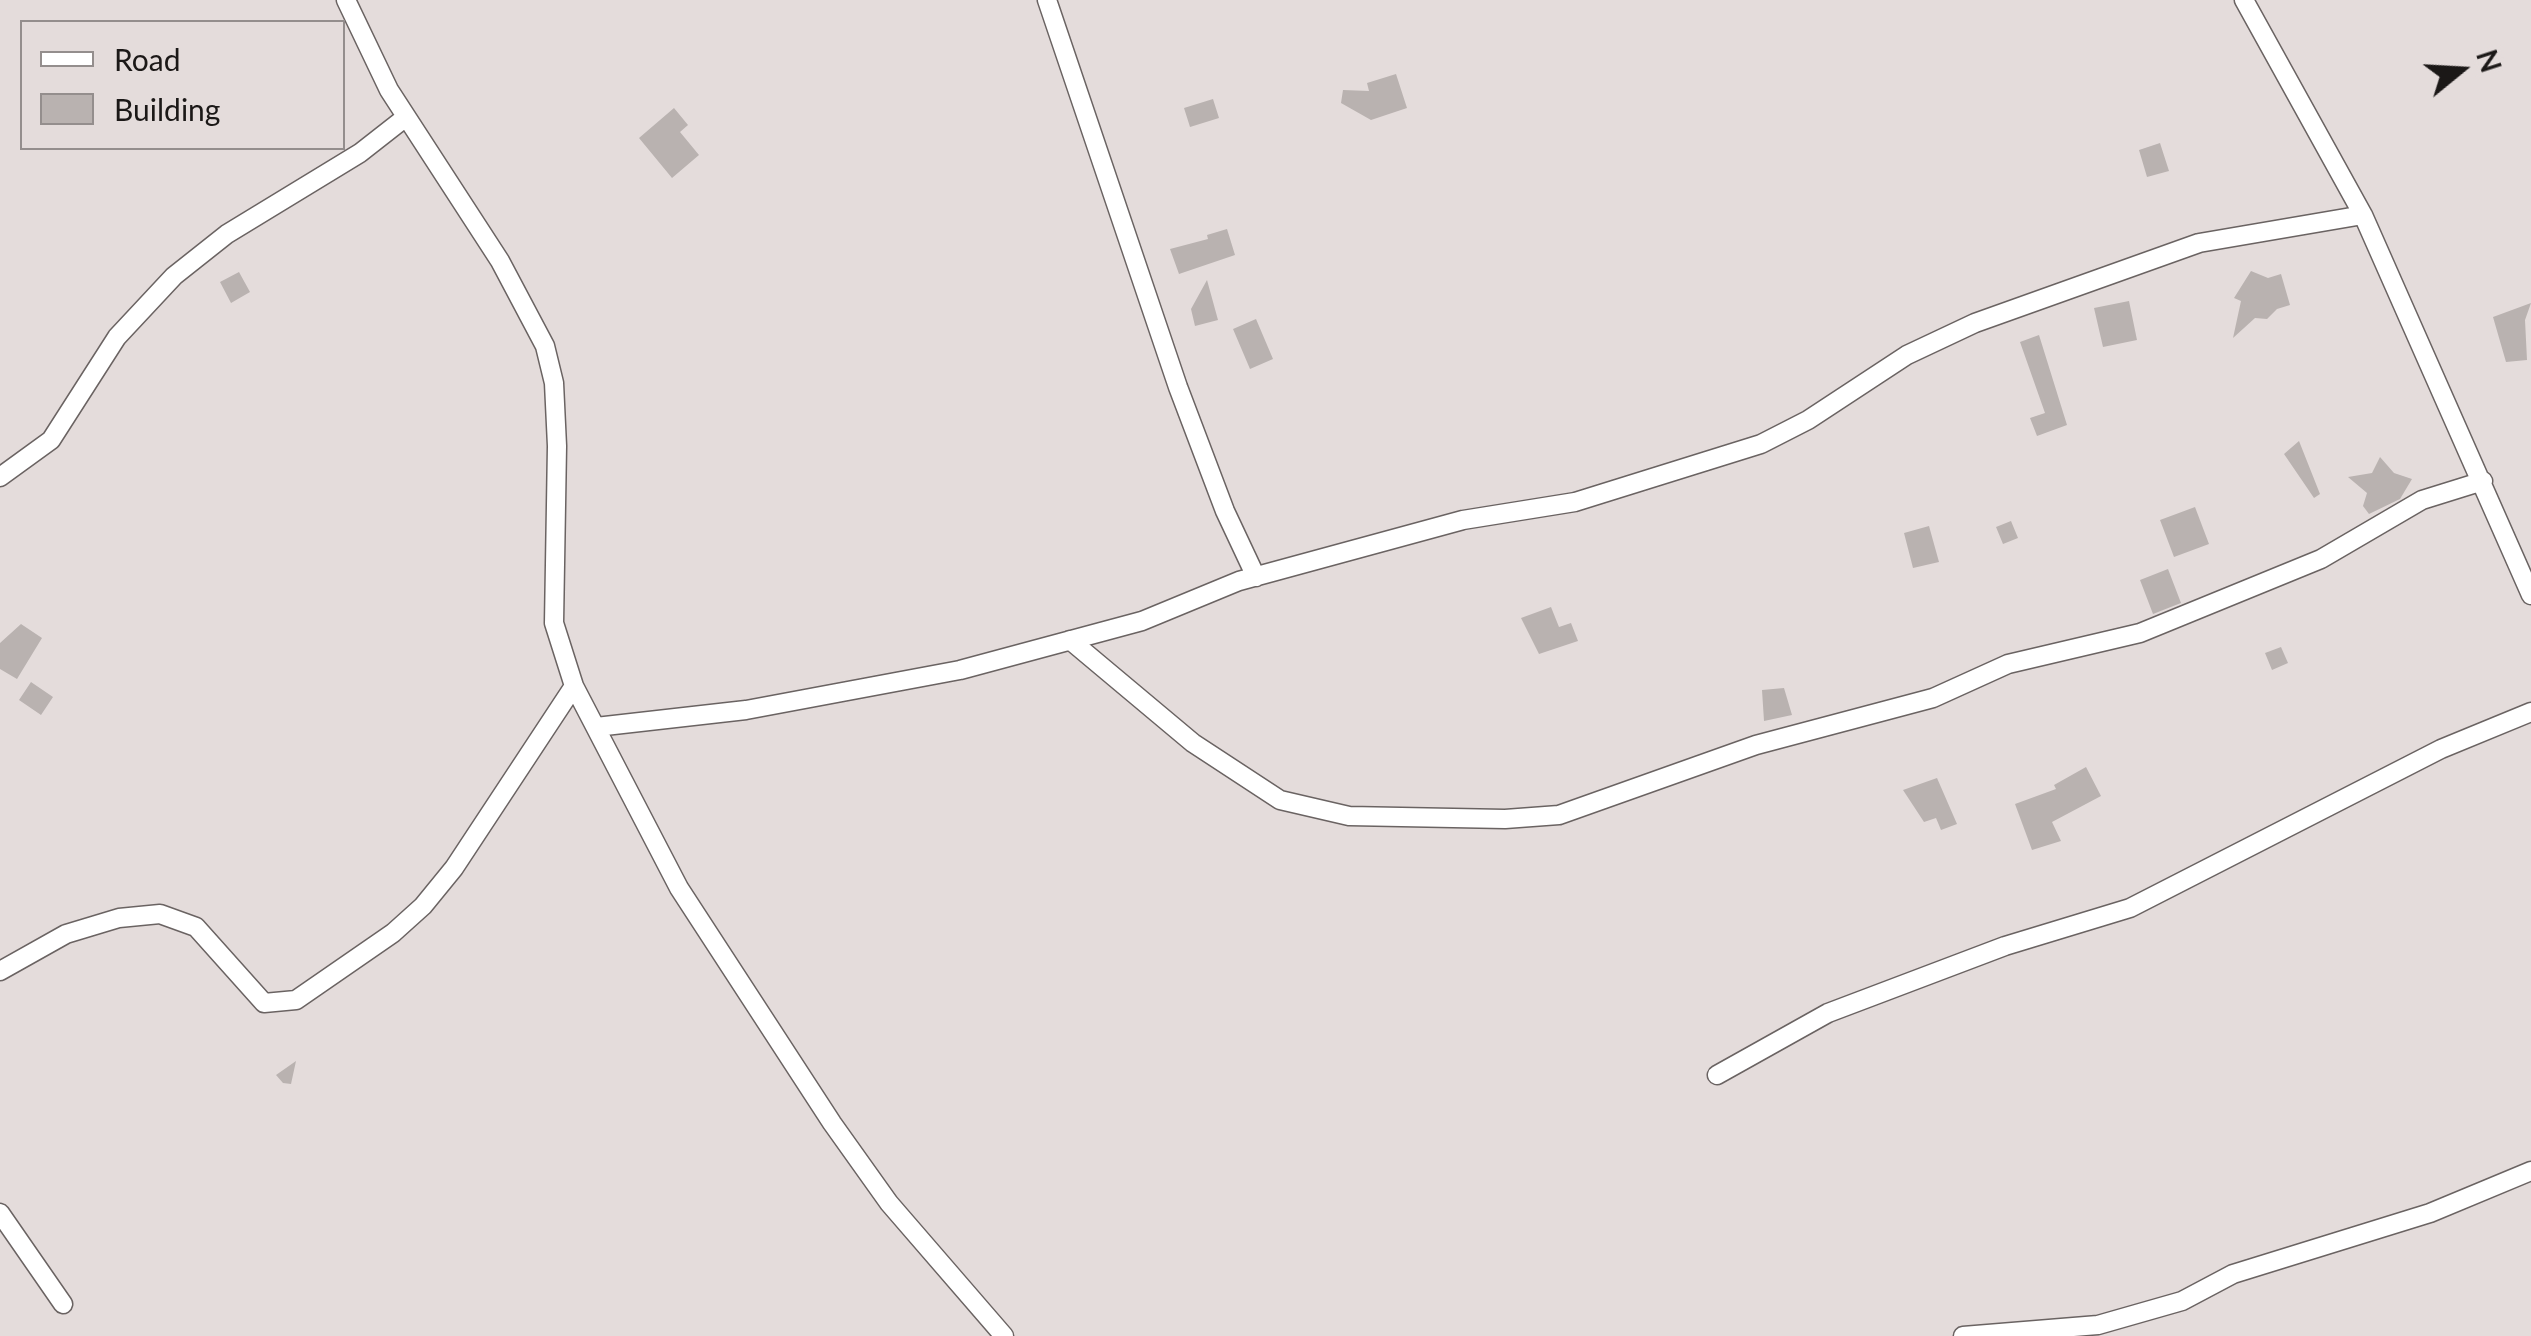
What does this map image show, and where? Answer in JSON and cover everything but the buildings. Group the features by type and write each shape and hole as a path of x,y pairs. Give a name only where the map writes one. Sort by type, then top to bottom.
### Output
{"street":[{"path":"346,0 406,117 509,276 545,346 554,383 557,446 554,623 574,686 679,888 832,1123 888,1203 1004,1336"},
{"path":"1046,0 1178,386 1225,511 1256,576"},
{"path":"2244,0 2364,215 2531,595"},
{"path":"0,477 52,440 117,337 174,276 227,234 360,152 406,117"},
{"path":"596,727 766,706 960,670 1142,621 1256,576 1463,520 1576,502 1761,444 1808,420 1907,355 1975,323 2199,243 2364,215"},
{"path":"1070,640 1193,743 1280,800 1349,816 1505,819 1559,815 1756,745 1933,698 2008,664 2087,649 2167,624 2321,560 2422,500 2483,481"},
{"path":"0,971 66,934 119,918 160,914 196,927 264,1003 296,1000 393,933 422,906 454,868 574,686"},
{"path":"1716,1076 1828,1013 2005,946 2130,908 2441,749 2531,712"},
{"path":"1963,1336 2098,1324 2182,1301 2233,1274 2430,1213 2531,1172"},
{"path":"0,1213 63,1304"}]}
